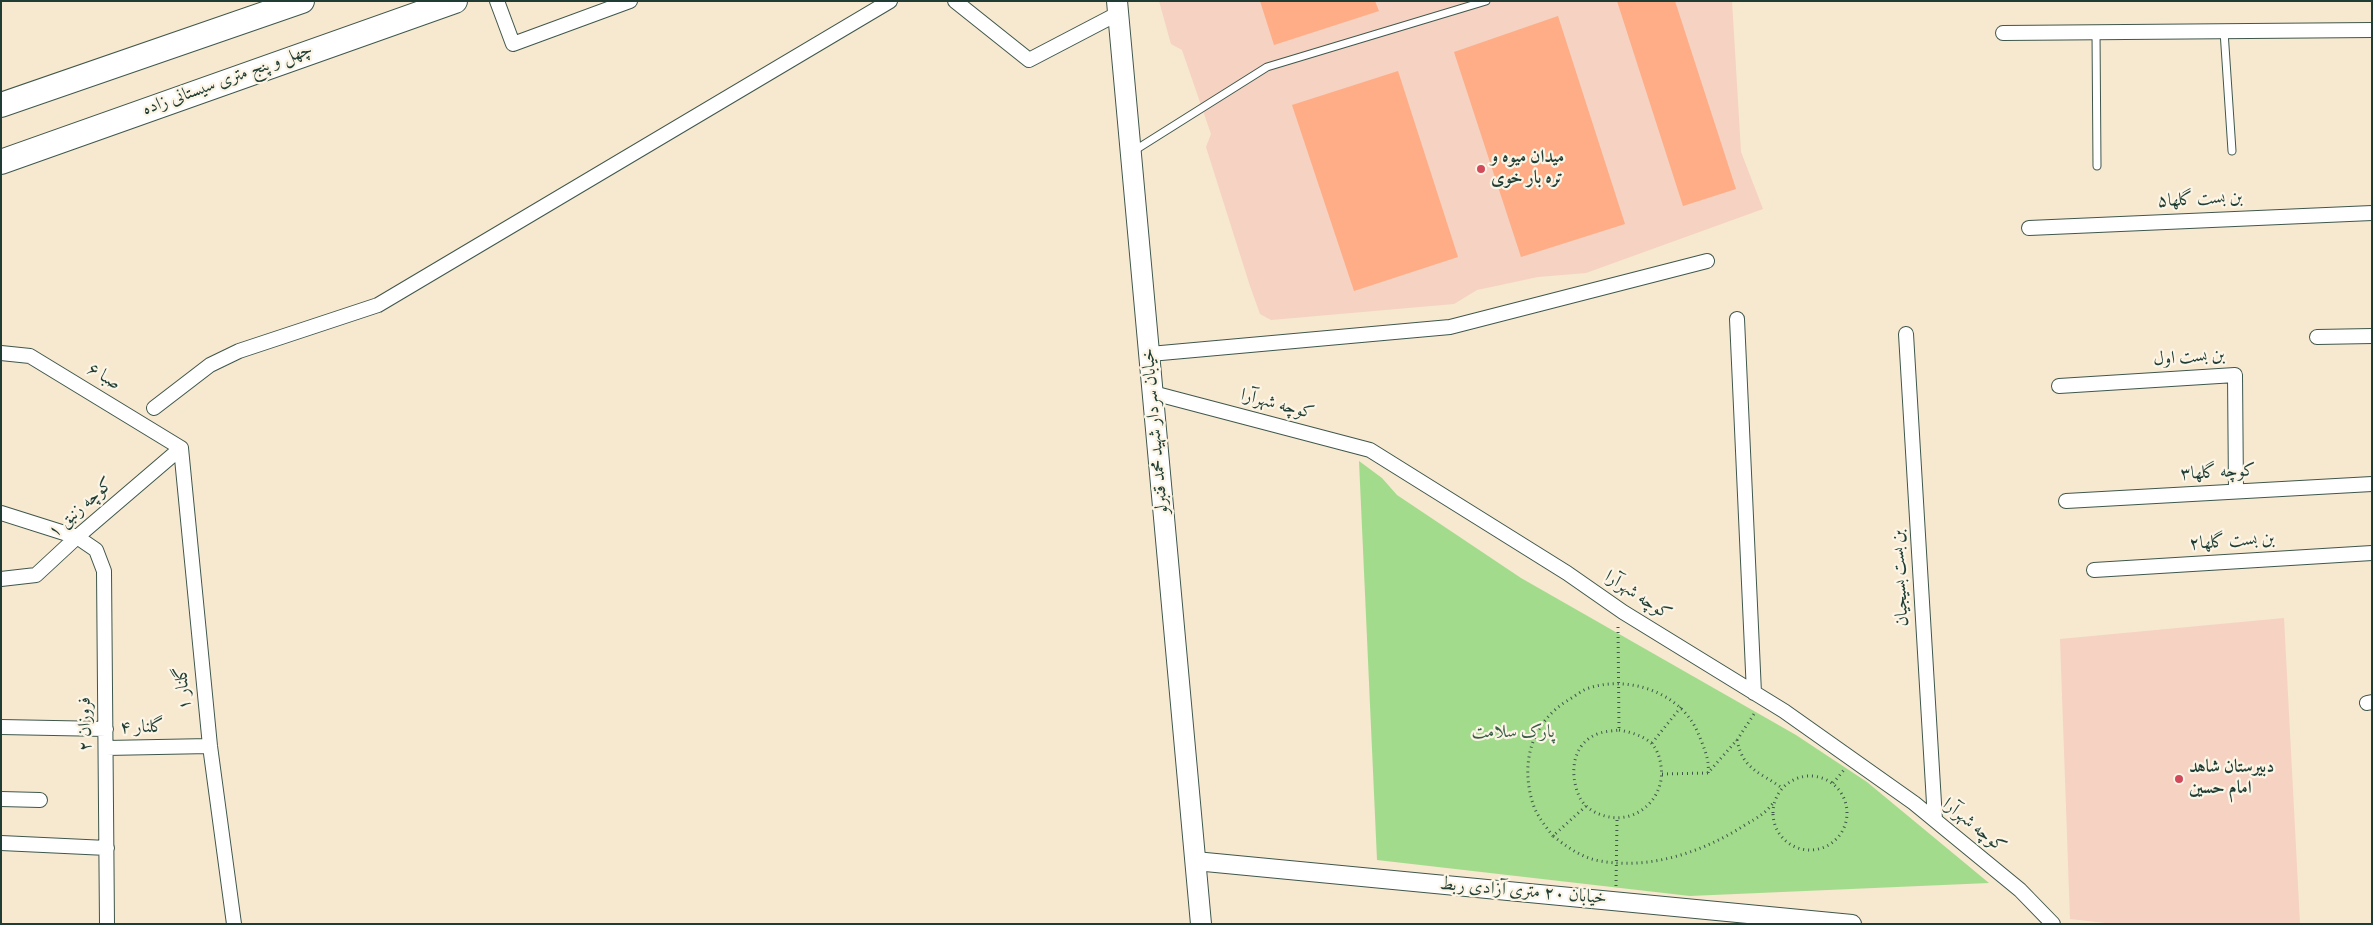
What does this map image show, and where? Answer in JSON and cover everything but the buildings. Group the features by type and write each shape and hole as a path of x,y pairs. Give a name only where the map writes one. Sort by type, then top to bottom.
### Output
{"highway":[{"path":"1,105 302,1"},
{"name":"چهل و پنج متری سیستانی زاده","path":"5,156 455,1"}],"main road":[{"name":"خیابان سردار شهید محمد قنبرلو","path":"1118,7 1201,924"}],"street":[{"path":"497,1 513,44 630,1"},
{"path":"154,408 210,365 239,352 378,305 890,1"},
{"path":"955,1 1029,60 1118,7"},
{"path":"2003,33 2372,30"},
{"name":"بن بست گلها۵","path":"2029,228 2372,213"},
{"path":"1150,354 1450,328 1706,261"},
{"path":"1737,319 1759,696"},
{"name":"بن بست بسیجیان","path":"1906,334 1934,820"},
{"path":"2317,337 2372,336"},
{"name":"صبا ۶","path":"1,354 30,356 181,448"},
{"name":"بن بست اول","path":"2059,386 2235,375 2236,492"},
{"name":"کوچه شهرآرا","path":"1153,393 1370,450 1567,573 1618,609 1759,696 1866,769 1934,820 2020,890 2053,924"},
{"name":"کوچه زنبق ۱","path":"1,579 36,575 77,537 181,448"},
{"name":"۱ گلنار","path":"181,448 210,746 234,924"},
{"name":"کوچه گلها۳","path":"2066,501 2372,484"},
{"name":"۲ فروزان","path":"1,513 77,537 96,550 104,571 106,924"},
{"name":"بن بست گلها۲","path":"2094,570 2372,553"},
{"path":"1,727 106,729"},
{"name":"گلنار ۴","path":"106,748 210,746"},
{"path":"1,798 40,800"},
{"path":"1,843 107,848"},
{"name":"خیابان ۲۰ متری آزادی ربط","path":"1195,861 1852,924"}],"lane":[{"path":"1132,152 1267,67 1486,1"},
{"path":"2224,31 2232,151"},
{"path":"2096,32 2097,166"}],"path":[{"path":"1618,609 1619,730"},
{"path":"1708,773 1700,735 1694,722 1681,707 1666,696 1650,689 1618,684 1585,690 1556,707 1545,718 1536,735 1530,753 1529,785 1534,806 1554,836 1567,847 1581,855 1598,861 1616,863 1658,860 1697,850 1731,834 1765,814 1782,788 1795,780 1809,777 1826,778 1839,788 1845,801 1847,814 1845,827 1824,847 1811,850 1797,847 1786,841 1777,828 1774,802"},
{"path":"1662,774 1708,773 1737,740 1759,696"},
{"path":"1652,743 1681,707"},
{"path":"1619,730 1635,734 1652,743 1660,757 1662,774 1659,793 1646,808 1632,816 1617,820 1594,813 1581,801 1573,782 1572,765 1583,744 1599,733 1619,730"},
{"path":"1737,740 1740,752 1753,771 1782,788"},
{"path":"1554,836 1586,806"},
{"path":"1616,902 1617,820"}],"shaded area":[{"name":"میدان میوه و تره بار خوی","path":"1159,1 1732,1 1741,152 1763,209 1586,273 1538,277 1477,290 1454,304 1271,320 1260,314 1250,286 1206,147 1211,134 1182,50 1171,44"},
{"name":"دبیرستان شاهد امام حسین","path":"2284,618 2300,924 2115,924 2070,919 2060,639"}],"green space":[{"name":"پارک سلامت","path":"1359,461 1382,478 1397,495 1521,578 1796,735 1867,782 1989,883 1690,896 1377,860"}],"place":[{"name":"میدان میوه و تره بار خوی","path":"1481,169"},
{"name":"دبیرستان شاهد امام حسین","path":"2179,779"}]}
